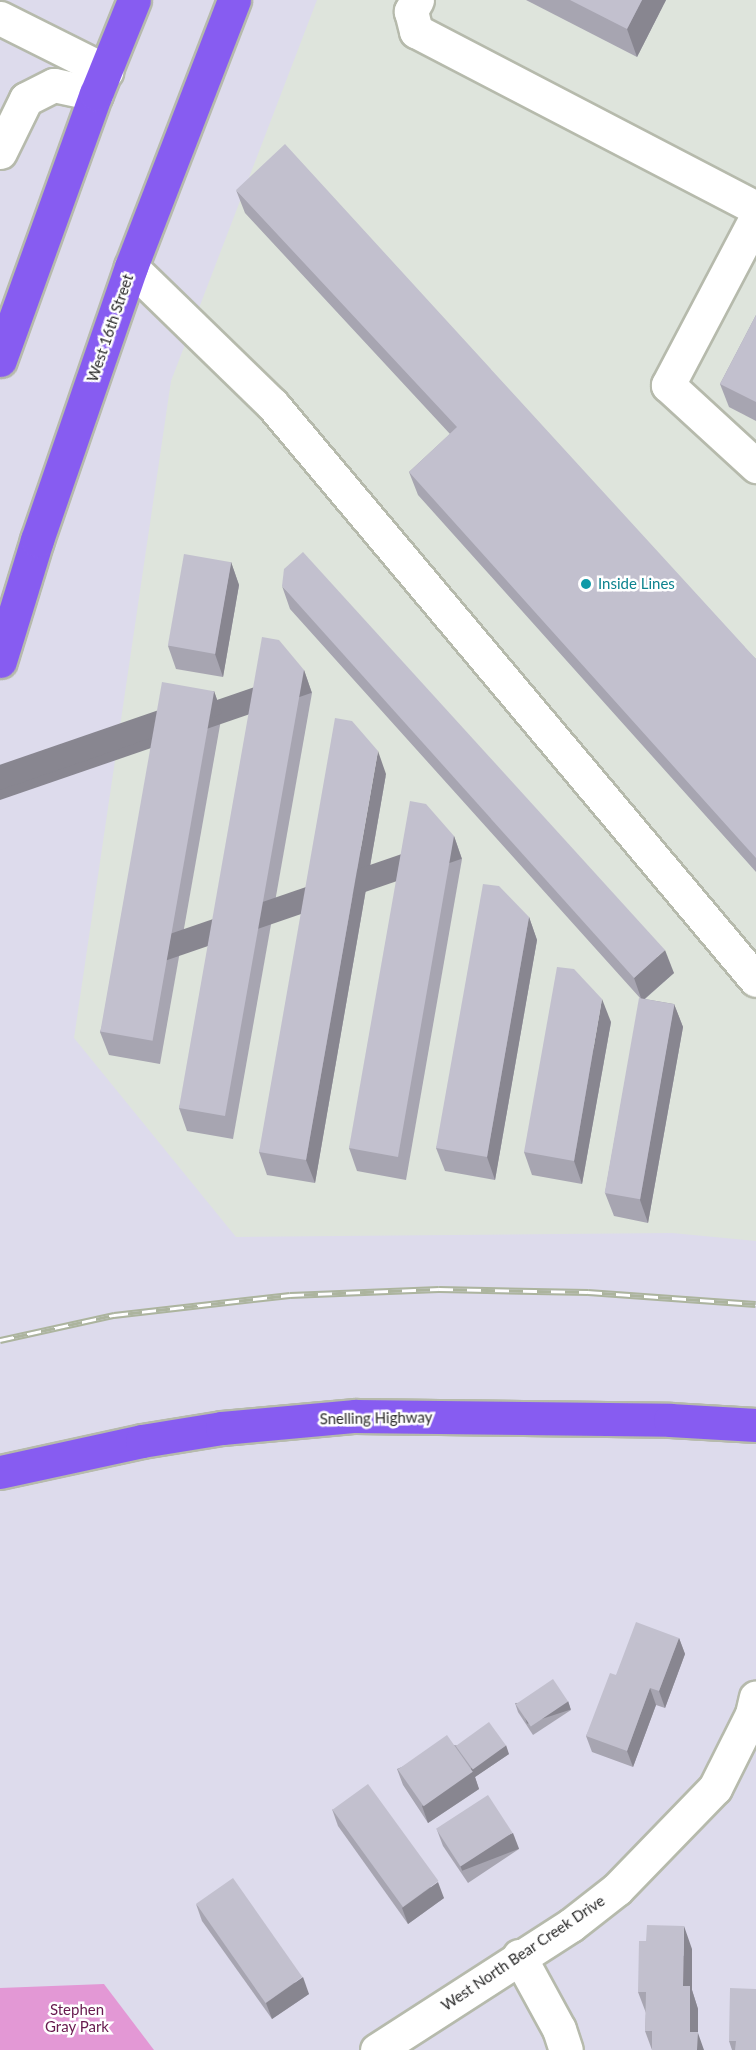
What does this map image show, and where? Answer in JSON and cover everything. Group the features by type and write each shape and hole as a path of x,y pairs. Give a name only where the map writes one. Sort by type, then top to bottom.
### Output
{"main road":[{"path":"0,360 101,82 134,0"},
{"name":"West 16th Street","path":"0,662 37,540 132,267 234,0"},
{"name":"Snelling Highway","path":"1,1472 142,1442 222,1428 355,1416 659,1420 756,1425"}],"street":[{"path":"417,0 411,11 416,32 756,208"},
{"path":"0,18 101,82"},
{"path":"0,152 26,99 54,85 101,82"},
{"path":"756,218 668,385 756,466"},
{"path":"132,267 272,404 756,980"},
{"name":"West North Bear Creek Drive","path":"377,2050 519,1956 571,1925 617,1889 716,1788 752,1714 756,1697"},
{"path":"519,1956 559,2029 566,2050"}],"shaded area":[{"path":"317,0 756,0 756,1241 672,1233 236,1237 74,1038 171,381"}],"green space":[{"name":"Stephen Gray Park","path":"104,1984 154,2050 0,2050 0,1988"}],"building":[{"path":"570,0 642,0 627,29"},
{"name":"Inside Lines","path":"285,144 756,659 756,858 409,472 457,427 236,190"},
{"path":"756,315 756,402 720,384"},
{"path":"303,552 665,950 634,978 282,586 284,569"},
{"path":"184,554 231,562 215,654 168,646"},
{"path":"262,637 279,640 304,670 225,1116 179,1108"},
{"path":"162,682 214,691 153,1041 100,1032"},
{"path":"335,718 352,721 378,751 306,1160 259,1152"},
{"path":"410,801 426,804 454,836 398,1157 349,1148"},
{"path":"483,884 499,886 529,917 487,1157 436,1148"},
{"path":"557,967 574,969 602,999 574,1161 524,1152"},
{"path":"639,998 674,1004 640,1199 605,1193"},
{"path":"636,1622 679,1638 659,1691 650,1688 627,1751 586,1736 610,1673 616,1675"},
{"path":"553,1679 568,1701 531,1727 516,1704"},
{"path":"489,1722 506,1745 473,1770 456,1746"},
{"path":"447,1735 473,1772 424,1806 398,1769"},
{"path":"368,1784 439,1881 403,1907 332,1810"},
{"path":"488,1795 513,1833 461,1867 436,1829"},
{"path":"233,1878 302,1977 266,2003 196,1904"},
{"path":"647,1925 684,1926 683,1986 690,1986 690,2032 698,2032 697,2050 652,2050 652,2031 645,2031 646,1992 638,1992 639,1941 646,1941"},
{"path":"730,1988 756,1989 756,2050 735,2050 736,2041 729,2041"}],"railway":[{"path":"0,1340 114,1315 290,1295 439,1289 588,1292 756,1304"}],"place":[{"name":"Inside Lines","path":"586,584"}]}
